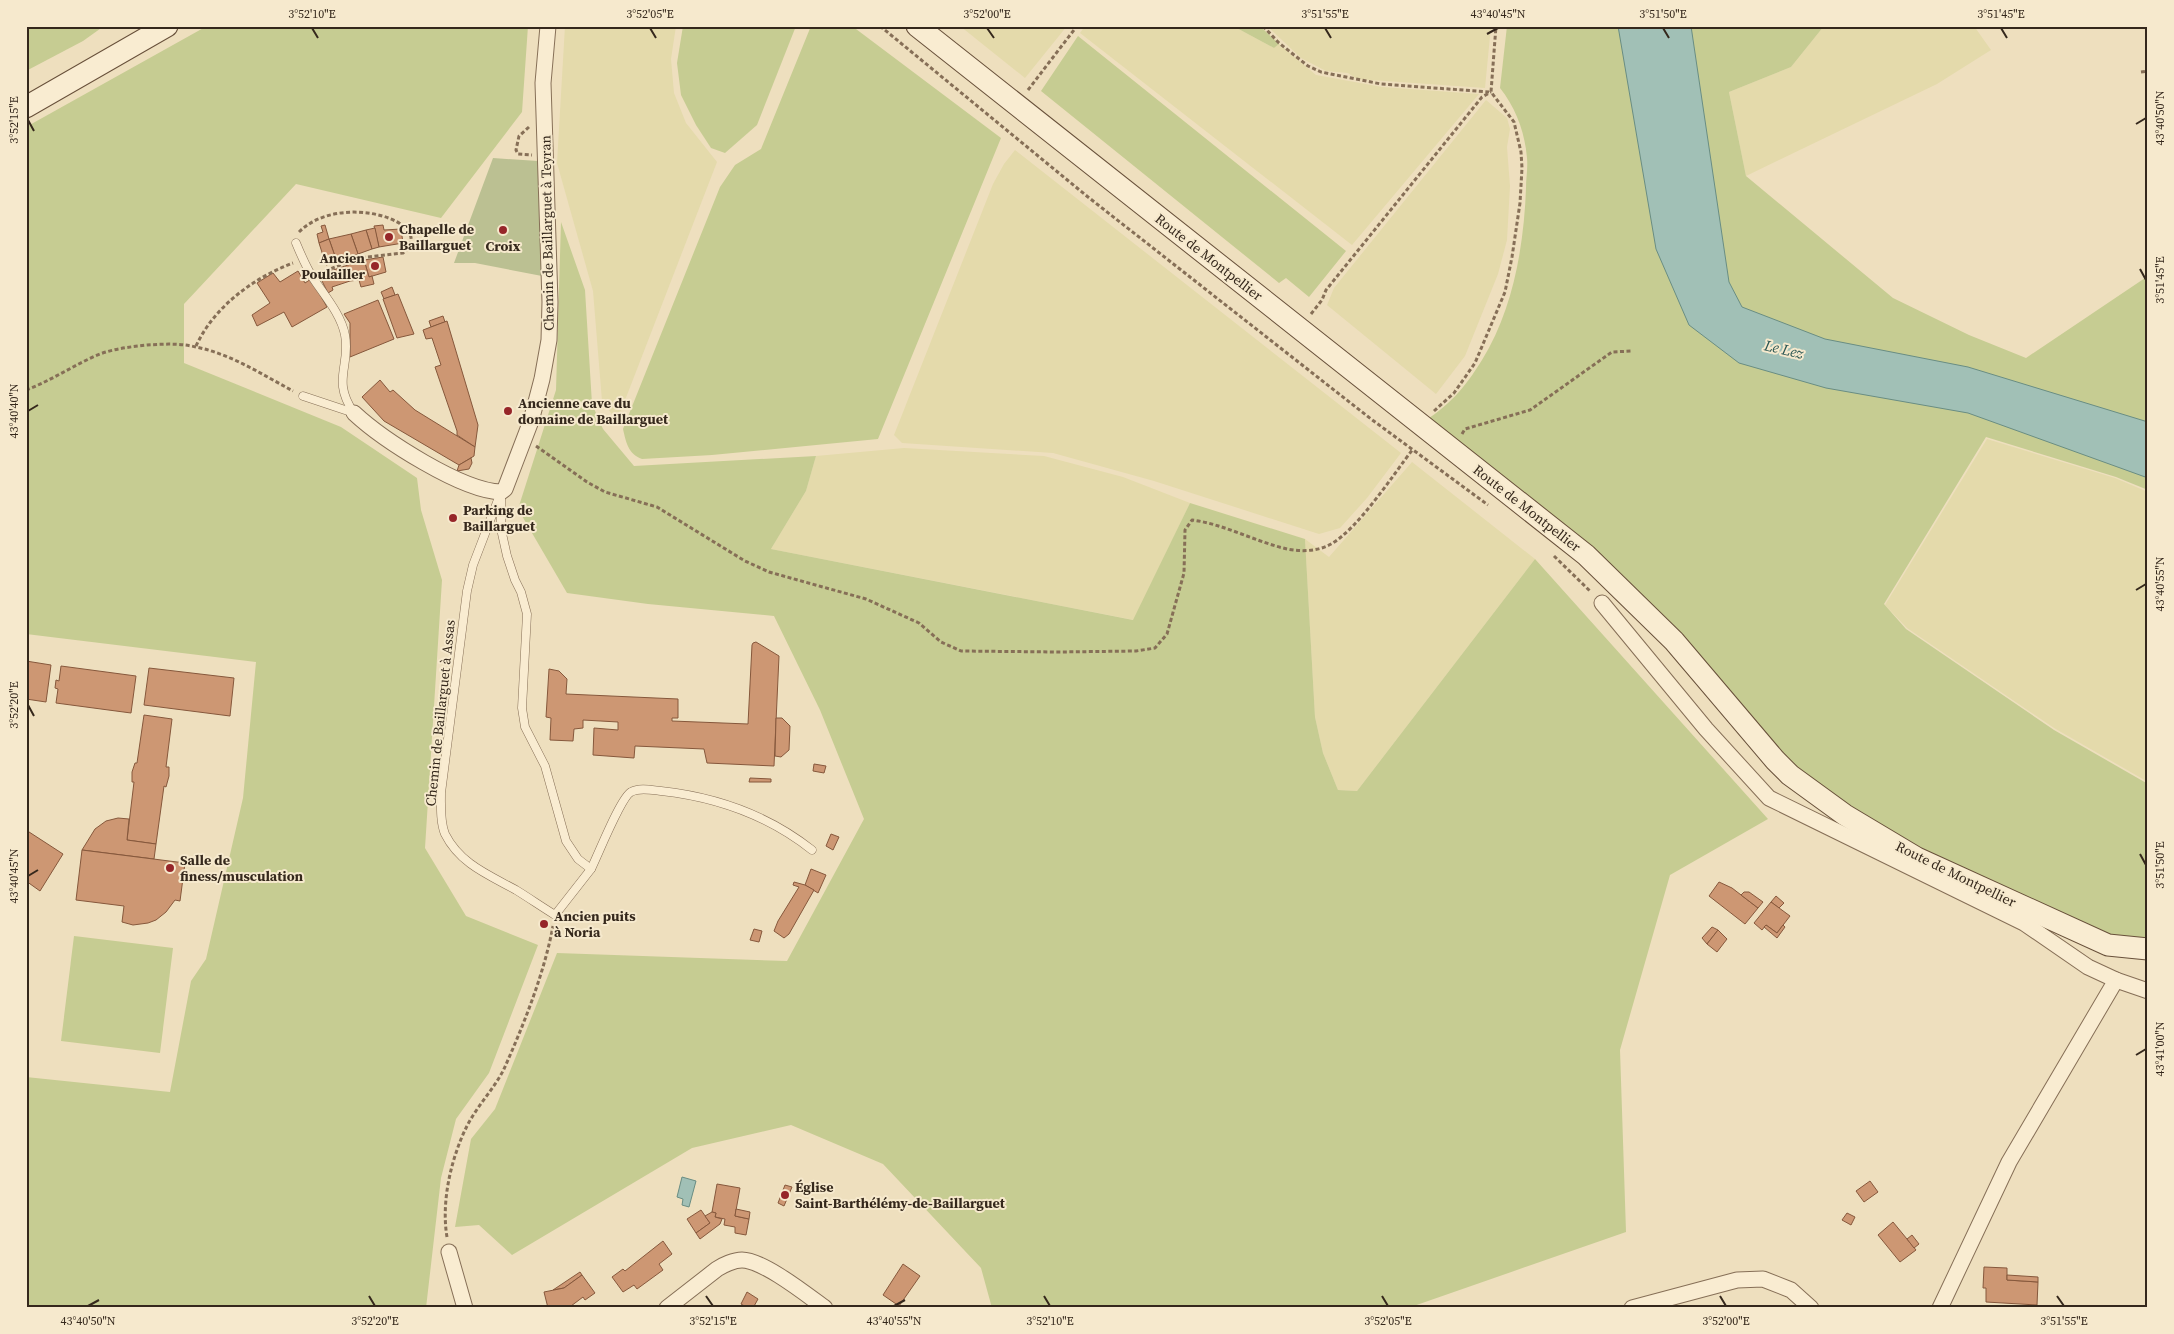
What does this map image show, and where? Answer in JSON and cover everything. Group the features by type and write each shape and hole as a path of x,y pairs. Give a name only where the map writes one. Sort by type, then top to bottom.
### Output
{"main road":[{"path":"26,107 167,26"},
{"name":"Route de Montpellier","path":"917,26 1586,555 1674,641 1760,744 1785,770 1845,816 1917,858 2108,945 2148,949"}],"street":[{"name":"Chemin de Baillarguet à Teyran","path":"501,492 508,484 525,439 542,379 550,327 543,83 548,26"},
{"path":"354,413 375,430 446,474 485,490 501,492"},
{"path":"1602,603 1706,729 1769,798 2024,923 2088,967 2116,980 2148,991"},
{"path":"1940,1308 2010,1162 2116,980"},
{"path":"449,1252 465,1308"},
{"path":"668,1308 717,1269 742,1260 763,1266 825,1308"},
{"path":"1632,1308 1737,1280 1763,1279 1791,1290 1811,1308"}],"lane":[{"path":"296,243 304,263 340,320 345,335 342,389 348,405 354,413"},
{"path":"303,396 354,413"},
{"path":"501,492 501,529 506,556 521,592 527,614 522,708 525,727 545,766 566,840 578,859 591,870"},
{"name":"Chemin de Baillarguet à Assas","path":"501,492 473,565 467,591 441,793 442,820 445,833 458,854 477,869 518,891 555,915"},
{"path":"555,915 591,870 621,801 630,792 637,790 678,793 744,810 780,828 812,850"}],"path":[{"path":"880,26 1066,180 1413,449 1495,509"},
{"path":"1017,105 1077,26"},
{"path":"1263,26 1279,43 1308,66 1320,72 1381,84 1491,92"},
{"path":"1420,424 1454,393 1470,372 1495,319 1508,278 1519,215 1522,168 1514,122 1491,92 1496,26"},
{"path":"2141,72 2148,71"},
{"path":"1300,327 1322,300 1326,290 1482,97 1491,92"},
{"path":"296,243 296,236 311,222 328,215 353,212 370,212 390,219 406,228 410,235 411,242 409,248 403,253 359,258 312,276"},
{"path":"196,347 211,320 239,294 269,272 296,262 299,265 304,263"},
{"path":"26,390 46,383 96,356 112,351 160,344 196,347 226,357 303,396"},
{"path":"1452,449 1464,429 1530,410 1612,352 1632,352"},
{"path":"525,439 587,482 605,492 657,507 746,561 768,572 866,599 919,624 941,642 961,651 1136,651 1155,648 1167,634 1170,625 1184,573 1185,530 1192,520 1283,548 1306,551 1331,544 1357,522 1413,449"},
{"path":"1552,554 1602,603"},
{"path":"449,1252 446,1213 450,1177 457,1152 467,1126 503,1071 511,1052 548,952 555,915"}],"shaded area":[{"path":"565,26 676,26 671,59 674,93 686,123 717,162 617,421 602,401 593,291 557,163"},
{"path":"960,26 1067,26 1025,78"},
{"path":"1085,26 1233,26 1274,48 1279,44 1316,75 1382,87 1479,94 1352,245 1080,33"},
{"path":"1267,26 1491,26 1485,88 1357,79 1348,73 1326,71 1301,58"},
{"path":"1824,26 1974,26 1991,50 1937,84 1746,176 1729,92 1791,67"},
{"path":"1486,100 1507,118 1510,129 1507,147 1510,186 1507,240 1498,274 1465,356 1436,394 1327,305 1334,288"},
{"path":"1015,150 1401,453 1367,498 1340,528 1319,534 1154,481 1053,453 902,443 894,435 993,184 1004,164"},
{"path":"1987,439 2115,478 2148,492 2148,782 2054,728 1907,628 1885,605"},
{"path":"904,448 1044,456 1123,477 1190,503 1134,620 771,549 806,491 816,456"},
{"path":"1412,462 1535,559 1357,791 1338,790 1323,753 1315,717 1305,539 1329,557"}],"green space":[{"path":"26,26 104,26 83,41 26,71"},
{"path":"207,26 528,26 522,112 441,218 296,184 184,304 184,363 341,427 417,478 421,510 442,580 425,848 466,916 538,945 489,1073 456,1119 441,1178 426,1308 26,1308 26,1077 170,1092 191,981 206,959 243,798 256,662 26,634 26,127"},
{"path":"683,26 796,26 757,125 725,153 711,148 696,125 681,95 677,63"},
{"path":"811,26 852,26 1001,138 878,439 712,455 642,459 631,451 623,429 720,187 735,165 761,149"},
{"path":"1233,26 1261,27 1279,44 1274,48"},
{"path":"1507,26 1824,26 1791,67 1729,92 1746,176 1893,298 1969,335 2026,358 2148,276 2148,490 2116,477 1986,437 1884,604 1906,629 2054,730 2148,784 2148,940 2108,945 1917,858 1790,775 1674,641 1420,424 1448,403 1462,388 1482,360 1502,320 1515,277 1523,232 1527,162 1526,149 1519,121 1511,104 1500,88"},
{"path":"1078,36 1346,251 1309,297 1286,278 1279,283 1041,91"},
{"path":"493,158 538,161 542,276 475,263 454,263"},
{"path":"561,222 585,290 592,404 603,429 634,466 816,456 806,491 771,549 1133,620 1190,503 1305,539 1315,717 1323,753 1338,790 1357,791 1535,559 1768,819 1670,875 1620,1050 1626,1232 1408,1308 992,1308 981,1268 883,1164 791,1125 692,1148 512,1255 479,1225 455,1227 471,1139 495,1109 557,953 787,961 864,819 820,710 774,616 648,604 567,593 518,509 556,390"},
{"path":"74,936 173,948 160,1053 61,1041"}],"water":[{"name":"Le Lez","path":"1618,26 1691,26 1729,282 1742,307 1825,339 1968,367 2148,422 2148,478 1968,413 1826,388 1739,363 1689,325 1656,249"},
{"path":"682,1177 696,1181 689,1207 682,1205 683,1199 677,1197"}],"building":[{"path":"325,225 329,239 319,243 317,234 323,232 321,226"},
{"name":"Chapelle de Baillarguet","path":"383,225 384,230 401,229 403,243 379,247 374,226"},
{"path":"375,228 379,247 372,249 366,230"},
{"path":"366,230 372,249 358,254 351,234"},
{"path":"351,234 358,254 337,262 329,239"},
{"path":"329,239 337,262 326,265 319,243"},
{"name":"Ancien Poulailler","path":"383,257 386,272 369,277 364,260"},
{"path":"364,260 369,277 372,276 374,284 361,287 359,280 350,281 345,266"},
{"path":"345,266 350,281 332,287 333,290 328,293 319,275"},
{"path":"298,271 305,283 311,279 327,307 292,327 284,312 257,326 252,315 270,303 257,283 273,273 280,282"},
{"path":"392,287 395,295 384,299 381,292"},
{"path":"398,294 414,334 397,338 383,299"},
{"path":"378,300 394,339 350,357 350,323 344,314"},
{"path":"443,316 445,322 431,327 429,321"},
{"path":"447,321 478,425 475,447 457,435 435,367 441,365 432,338 426,339 423,330"},
{"path":"380,380 390,392 393,390 415,410 475,447 474,456 459,465 384,421 362,397"},
{"path":"471,458 472,463 469,469 457,471 459,465"},
{"path":"756,642 779,656 774,766 707,763 704,749 635,746 634,758 593,755 594,728 618,730 618,722 583,720 583,728 574,729 573,741 550,740 551,718 546,717 549,669 559,671 567,679 566,694 678,699 678,718 672,718 672,721 748,724 752,645"},
{"path":"26,661 51,665 46,702 26,699"},
{"path":"61,666 136,676 131,713 56,703 58,689 55,688 56,680 59,681"},
{"path":"149,668 234,678 230,716 144,705"},
{"path":"144,715 172,719 166,767 169,767 169,776 166,787 164,786 156,844 127,840 134,782 132,782 132,772 135,763 137,763"},
{"path":"776,718 782,718 790,726 789,750 781,757 775,756"},
{"path":"814,764 826,766 824,773 813,771"},
{"path":"750,778 771,779 771,782 749,782"},
{"path":"118,818 129,819 127,840 156,844 154,859 82,850 95,829 106,821"},
{"path":"26,830 63,854 40,891 26,881"},
{"path":"831,834 839,837 833,850 826,846"},
{"path":"82,850 185,863 180,901 175,900 166,912 156,920 133,925 122,922 124,906 76,900"},
{"path":"811,869 826,875 818,893 805,885"},
{"path":"794,882 814,890 789,934 784,938 774,931 799,887 793,885"},
{"path":"1719,882 1732,888 1758,908 1745,924 1709,896"},
{"path":"1744,892 1749,892 1763,902 1758,908 1741,895"},
{"path":"1776,896 1784,903 1779,908 1771,902"},
{"path":"1771,902 1790,916 1777,933 1766,925 1762,930 1754,923"},
{"path":"1766,925 1777,933 1783,925 1785,927 1777,938 1764,927"},
{"path":"1712,927 1718,930 1707,944 1702,938"},
{"path":"754,929 762,931 759,942 750,940"},
{"path":"1718,930 1727,939 1717,952 1707,944"},
{"path":"1870,1181 1878,1192 1864,1202 1856,1191"},
{"path":"717,1184 740,1188 735,1216 749,1219 746,1235 735,1233 735,1227 724,1225 725,1219 715,1217 716,1213 712,1212"},
{"name":"Église Saint-Barthélémy-de-Baillarguet","path":"785,1185 792,1187 784,1206 778,1203"},
{"path":"736,1209 750,1212 749,1219 735,1216"},
{"path":"701,1210 710,1223 696,1233 687,1219"},
{"path":"712,1212 716,1213 715,1217 722,1219 720,1224 700,1239 696,1233 710,1223 705,1216"},
{"path":"1847,1213 1855,1217 1851,1225 1842,1220"},
{"path":"1893,1222 1916,1250 1900,1262 1878,1235"},
{"path":"1912,1235 1919,1244 1914,1248 1907,1239"},
{"path":"663,1241 672,1254 659,1264 663,1270 637,1289 634,1285 623,1292 612,1277 623,1269 625,1271"},
{"path":"903,1264 920,1276 899,1306 883,1295"},
{"path":"1984,1267 2007,1268 2007,1280 2038,1282 2037,1305 1986,1302 1986,1288 1983,1288"},
{"path":"580,1272 582,1275 564,1288 553,1290"},
{"path":"582,1275 595,1293 585,1300 583,1297 571,1306 573,1308 548,1308 544,1292 564,1288"},
{"path":"2007,1275 2038,1277 2038,1282 2007,1280"},
{"path":"747,1292 758,1299 753,1308 748,1308 741,1304"}],"place":[{"name":"Croix","path":"503,230"},
{"name":"Chapelle de Baillarguet","path":"389,237"},
{"name":"Ancien Poulailler","path":"375,266"},
{"name":"Ancienne cave du domaine de Baillarguet","path":"508,411"},
{"name":"Parking de Baillarguet","path":"453,518"},
{"name":"Salle de finess/musculation","path":"170,868"},
{"name":"Ancien puits à Noria","path":"544,924"},
{"name":"Église Saint-Barthélémy-de-Baillarguet","path":"785,1195"}]}
